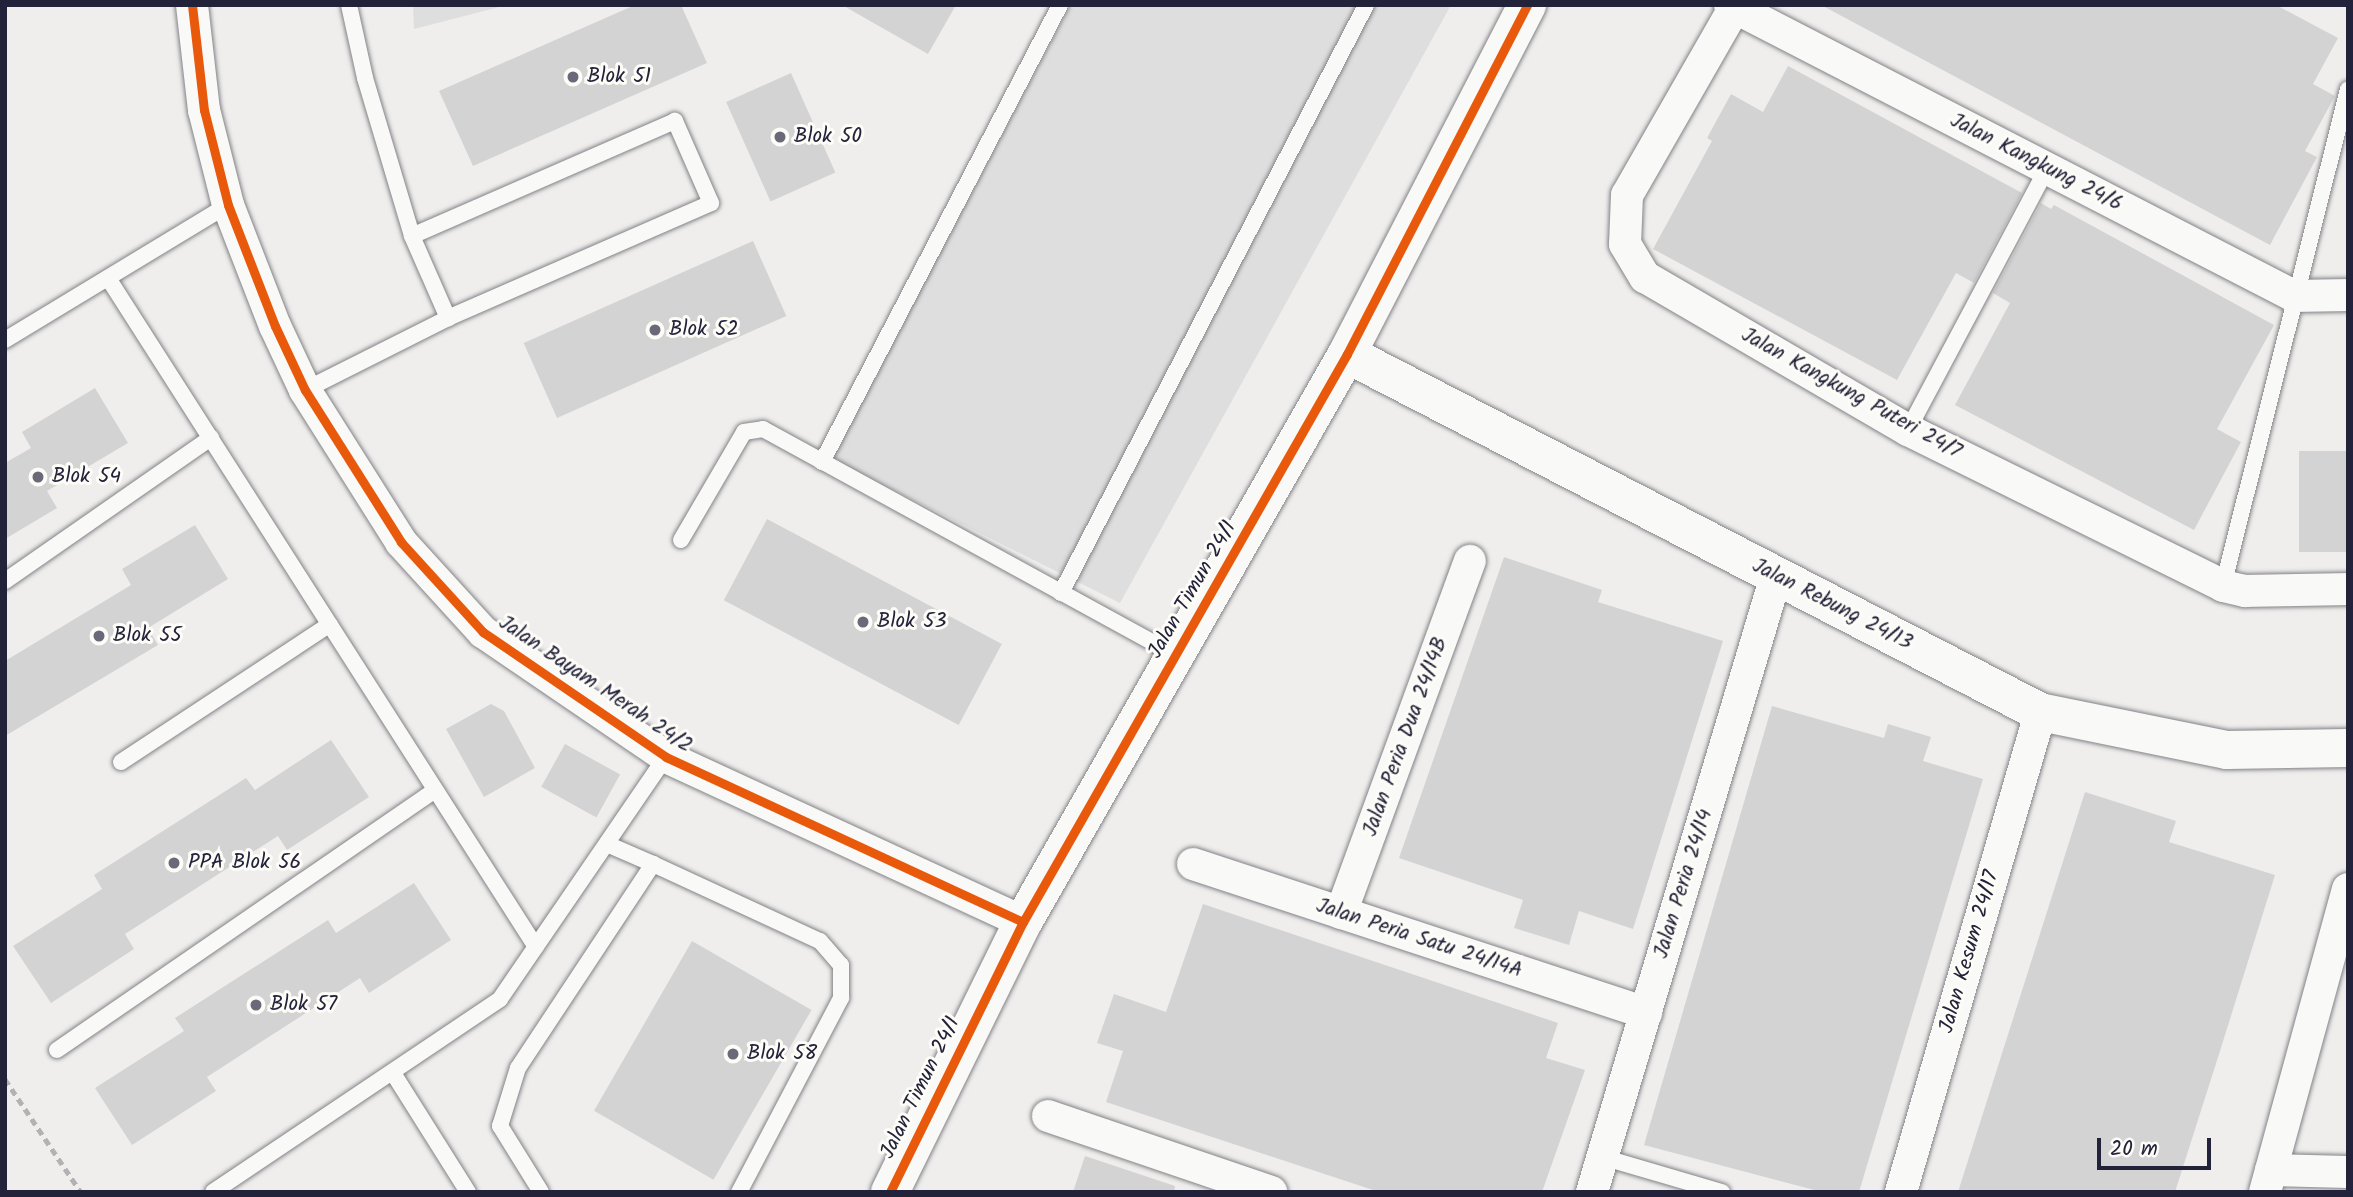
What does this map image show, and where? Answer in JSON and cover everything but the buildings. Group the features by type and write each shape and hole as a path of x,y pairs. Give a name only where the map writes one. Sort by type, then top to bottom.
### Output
{"street":[{"name":"Jalan Bayam Merah 24/2","path":"192,5 204,110 228,205 305,390 401,542 483,632 666,757 1023,922"},
{"name":"Jalan Timun 24/1","path":"890,1192 1023,922 1347,354 1527,5"},
{"name":"Jalan Kangkung 24/6","path":"1734,6 2294,296 2348,295"},
{"name":"Jalan Kangkung Puteri 24/7","path":"1734,6 1627,195 1625,244 1646,277 1908,430 2223,586 2245,591 2348,589"},
{"name":"Jalan Rebung 24/13","path":"1347,354 2040,712 2227,750 2348,748"},
{"name":"Jalan Peria Dua 24/14B","path":"1341,913 1470,561"},
{"name":"Jalan Peria 24/14","path":"1592,1192 1776,576"},
{"name":"Jalan Kesum 24/17","path":"1901,1192 2040,712"},
{"name":"Jalan Peria Satu 24/14A","path":"1193,864 1646,1013"},
{"path":"2348,889 2268,1181 2348,1172"},
{"path":"1048,1116 1271,1192"}],"lane":[{"path":"349,5 365,78 412,236 448,318"},
{"path":"822,462 1060,5"},
{"path":"1061,593 1366,5"},
{"path":"2223,586 2348,89"},
{"path":"305,390 448,318 711,203 675,121 412,236"},
{"path":"1908,430 2047,169"},
{"path":"5,340 228,205"},
{"path":"108,278 536,947"},
{"path":"681,540 744,432 763,429 1176,655"},
{"path":"5,581 211,438"},
{"path":"121,762 330,624"},
{"path":"214,1192 500,999 666,757"},
{"path":"57,1050 435,790"},
{"path":"607,844 820,941 841,965 841,998 739,1192"},
{"path":"541,1192 500,1126 518,1068 653,864"},
{"path":"393,1073 468,1192"},
{"path":"1602,1157 1722,1192"}],"path":[{"path":"5,1079 81,1192"}],"shaded area":[{"path":"413,5 507,5 414,29"},
{"path":"1071,5 1451,5 1120,603 831,459"}],"cycle path":[{"path":"192,5 204,110 228,205 275,326 305,390 401,542 483,632 666,757 1023,922"},
{"path":"890,1192 1023,922 1347,354 1527,5"}],"place":[{"name":"Blok 51","path":"573,77"},
{"name":"Blok 50","path":"780,137"},
{"name":"Blok 52","path":"655,330"},
{"name":"Blok 54","path":"38,477"},
{"name":"Blok 53","path":"863,622"},
{"name":"Blok 55","path":"99,636"},
{"name":"PPA Blok 56","path":"174,863"},
{"name":"Blok 57","path":"256,1005"},
{"name":"Blok 58","path":"733,1054"}]}
